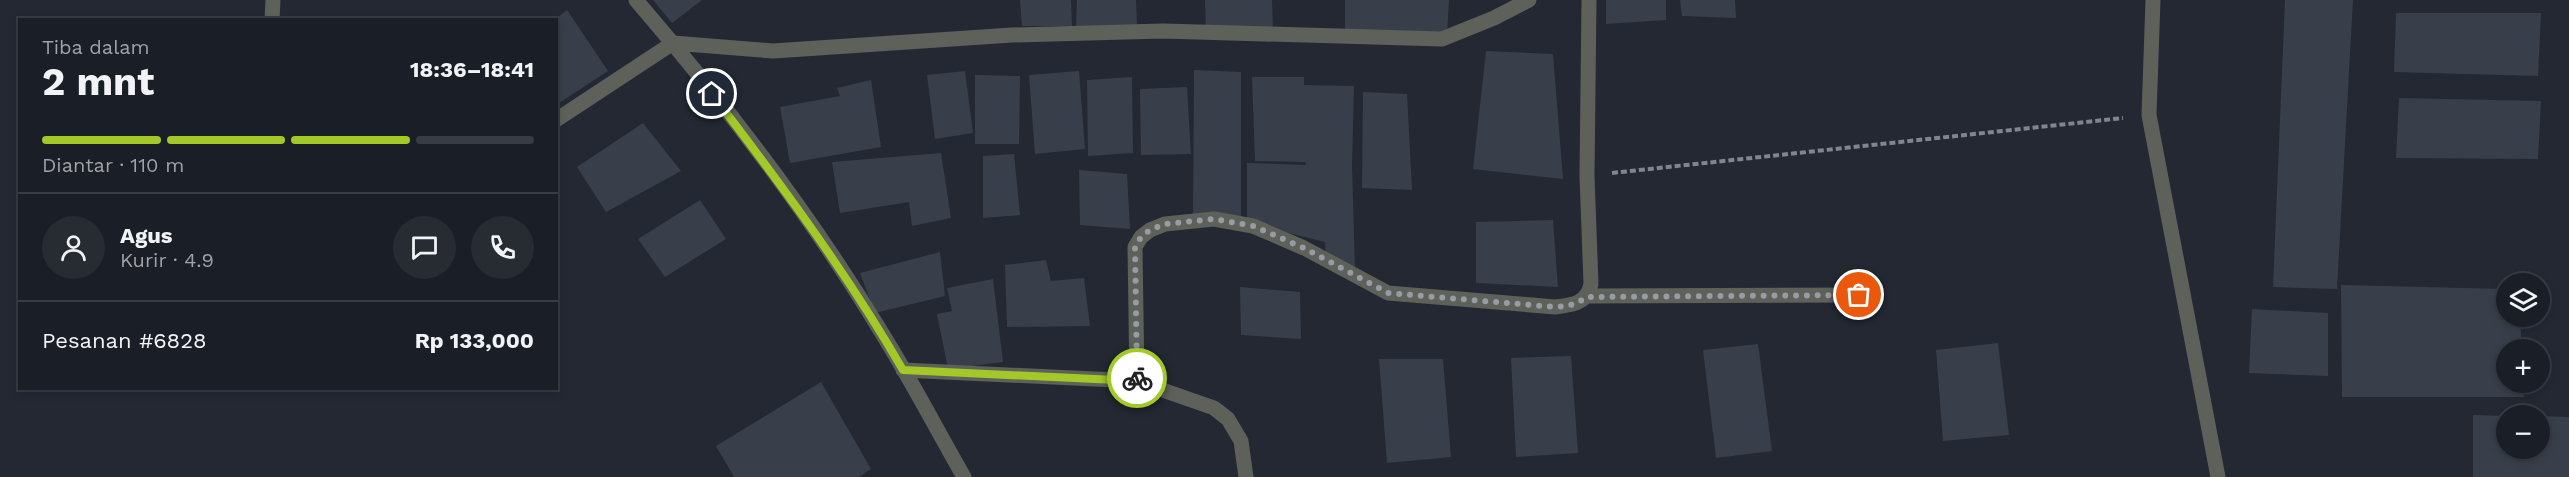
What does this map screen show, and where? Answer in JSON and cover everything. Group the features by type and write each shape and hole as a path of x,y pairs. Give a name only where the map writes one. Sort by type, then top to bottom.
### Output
{"street":[{"path":"272,18 273,0"},
{"path":"636,0 673,43 816,232 880,330 964,477"},
{"path":"558,119 673,43 773,51 1012,35 1163,31 1442,39 1494,18 1529,0"},
{"path":"1137,381 1135,247 1141,237 1150,230 1165,224 1214,219 1253,226 1304,248 1388,293 1555,307 1581,302 1586,297 1591,284 1587,176 1589,0"},
{"path":"2153,0 2149,116 2218,477"},
{"path":"1586,297 1859,295"},
{"path":"903,370 1137,381 1214,408 1228,419 1241,441 1246,477"}],"path":[{"path":"1587,176 2149,116"}],"building":[{"path":"653,0 702,0 672,23"},
{"path":"1020,0 1071,0 1072,26 1022,26"},
{"path":"1077,0 1136,0 1137,25 1076,28"},
{"path":"1205,0 1272,0 1273,31 1206,30"},
{"path":"1345,0 1449,0 1447,34 1345,31"},
{"path":"1606,0 1666,0 1666,20 1606,24"},
{"path":"1680,0 1735,0 1736,18 1682,16"},
{"path":"2285,0 2353,0 2337,289 2273,287"},
{"path":"567,10 608,71 558,104 558,18"},
{"path":"2396,13 2541,13 2538,76 2394,72"},
{"path":"1486,51 1553,54 1563,179 1473,169"},
{"path":"1194,70 1241,72 1241,221 1193,221"},
{"path":"965,71 973,133 935,139 927,75"},
{"path":"1079,71 1085,149 1035,154 1029,75"},
{"path":"975,75 1020,76 1019,144 975,144"},
{"path":"1132,77 1133,153 1088,156 1087,80"},
{"path":"1252,77 1304,77 1304,85 1354,86 1352,166 1355,270 1326,258 1325,242 1247,223 1247,163 1306,165 1305,162 1255,161"},
{"path":"871,80 881,147 790,163 780,107 840,96 837,88"},
{"path":"1187,87 1191,154 1141,155 1140,89"},
{"path":"1363,92 1407,94 1412,190 1362,188"},
{"path":"2399,98 2541,101 2538,159 2396,158"},
{"path":"643,123 681,171 606,212 577,167"},
{"path":"941,153 951,218 912,226 909,202 840,213 832,162"},
{"path":"1014,154 1020,215 983,218 983,156"},
{"path":"1079,170 1127,174 1130,229 1080,225"},
{"path":"700,200 726,239 665,277 638,239"},
{"path":"1553,220 1558,287 1476,283 1476,222"},
{"path":"940,252 945,296 875,313 860,273"},
{"path":"1046,260 1051,281 1084,278 1090,326 1007,327 1005,265"},
{"path":"993,279 1003,362 948,369 937,314 952,311 947,288"},
{"path":"2341,285 2496,289 2496,327 2521,327 2521,339 2496,339 2496,393 2524,393 2524,397 2342,397"},
{"path":"1240,287 1300,292 1301,339 1241,335"},
{"path":"2252,309 2328,313 2328,376 2249,373"},
{"path":"1998,343 2009,435 1943,441 1936,350"},
{"path":"1758,344 1772,451 1716,458 1703,350"},
{"path":"1571,356 1578,453 1516,457 1511,358"},
{"path":"1379,359 1443,359 1451,457 1387,463"},
{"path":"821,382 871,469 859,477 734,477 716,446"},
{"path":"2473,415 2496,416 2496,459 2550,459 2550,416 2569,417 2569,477 2473,477"}],"way so far":[{"path":"1137,378 1135,247 1141,237 1150,230 1165,224 1214,219 1253,226 1304,248 1388,293 1555,307 1581,302 1586,297 1715,298 1859,295"}],"route":[{"path":"712,94 816,232 880,330 903,370 1137,381 1137,378"}]}
